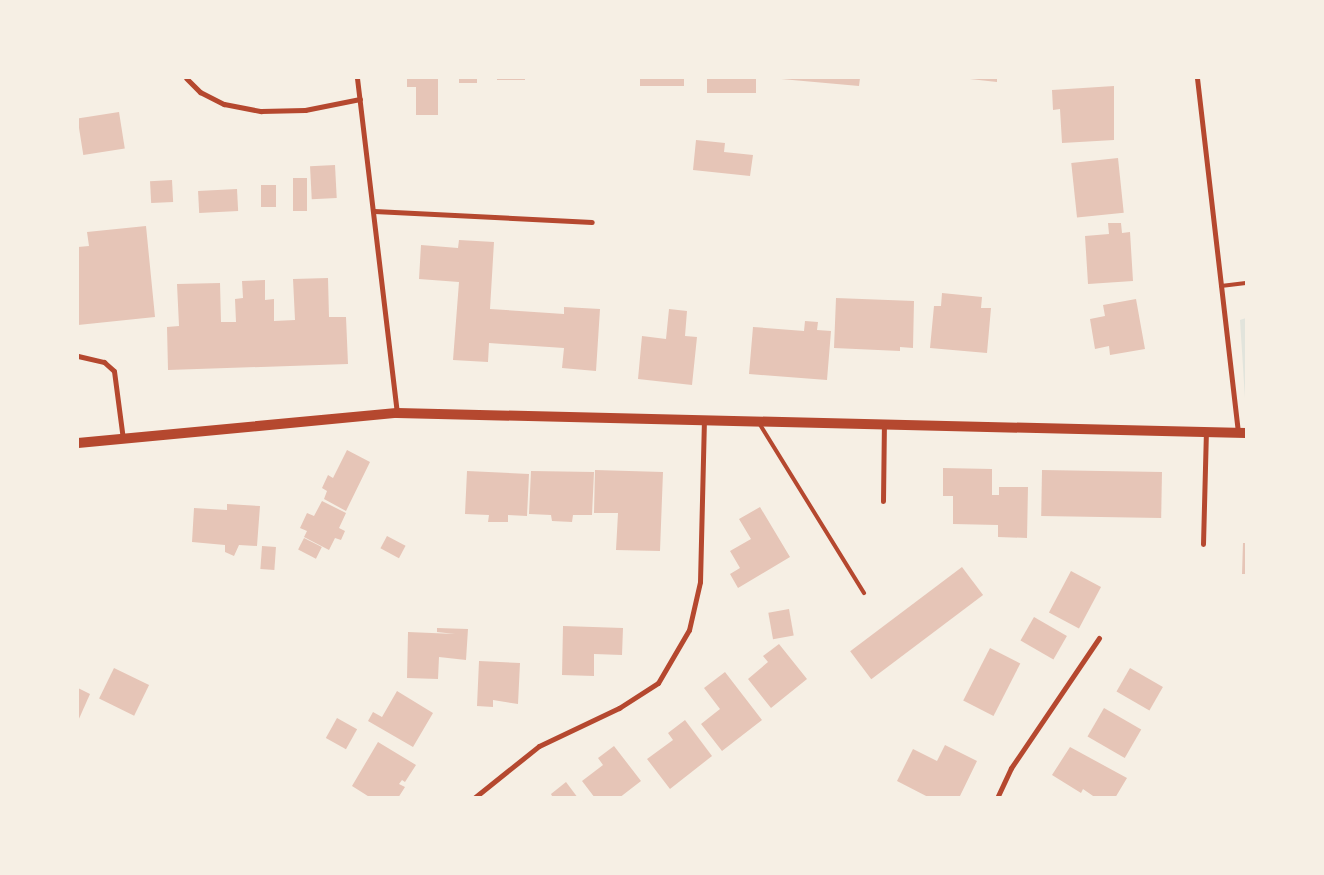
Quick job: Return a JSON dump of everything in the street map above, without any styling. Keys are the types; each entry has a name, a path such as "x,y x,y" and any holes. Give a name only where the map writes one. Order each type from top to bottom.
{"main road":[{"path":"78,443 397,412 1242,432"}],"street":[{"path":"186,78 200,92 224,104 261,111 305,110 360,100"},
{"path":"356,78 374,211 397,412"},
{"path":"1197,78 1221,286 1242,432"},
{"path":"374,211 592,222"},
{"path":"78,356 104,362 114,372 123,440"},
{"path":"474,798 539,746 619,708 658,683 689,630 700,582 704,420"},
{"path":"883,501 884,424"},
{"path":"1203,544 1206,432"},
{"path":"997,798 1011,768 1099,638"}],"lane":[{"path":"1221,286 1246,283"},
{"path":"758,421 864,593"}],"shaded area":[{"path":"1246,318 1246,414 1240,320"}],"building":[{"path":"407,78 438,78 438,115 416,115 416,87 407,87"},
{"path":"459,78 477,78 477,83 459,83"},
{"path":"497,78 525,78 525,80 497,80"},
{"path":"640,78 684,78 684,86 640,86"},
{"path":"707,78 756,78 756,93 707,93"},
{"path":"770,78 860,78 859,86"},
{"path":"961,78 997,78 997,82"},
{"path":"1114,86 1114,140 1062,143 1060,109 1053,110 1052,90"},
{"path":"119,112 125,149 83,155 78,118"},
{"path":"696,140 725,143 724,152 753,155 750,176 693,170"},
{"path":"1118,158 1124,213 1077,218 1071,163"},
{"path":"335,165 337,198 312,199 310,166"},
{"path":"293,178 307,178 307,211 293,211"},
{"path":"172,180 173,202 151,203 150,181"},
{"path":"261,185 276,185 276,207 261,207"},
{"path":"237,189 238,211 199,213 198,191"},
{"path":"1108,223 1121,223 1122,233 1130,232 1133,281 1088,284 1085,236 1109,234"},
{"path":"146,226 155,317 78,325 78,247 89,246 87,232"},
{"path":"459,240 494,242 490,309 564,314 564,307 600,309 596,371 562,368 564,348 489,343 488,362 453,360 459,282 419,279 421,245 458,248"},
{"path":"328,278 329,317 346,317 348,364 168,370 167,327 179,326 177,284 220,283 221,322 236,322 235,299 243,298 242,281 265,280 265,300 274,299 274,321 295,320 293,279"},
{"path":"942,293 982,297 981,308 991,308 987,353 930,348 934,306 941,306"},
{"path":"836,298 914,301 913,348 900,347 900,351 834,348"},
{"path":"1136,299 1145,349 1110,355 1109,346 1095,349 1090,319 1105,316 1103,305"},
{"path":"669,309 687,311 685,336 697,337 692,385 638,379 642,336 666,339"},
{"path":"805,321 818,322 817,330 831,331 827,380 749,374 753,327 804,331"},
{"path":"347,450 370,462 346,511 324,499 327,491 322,488 328,475 333,478"},
{"path":"943,468 992,469 992,495 999,495 999,487 1028,487 1027,538 998,537 998,525 953,524 953,496 943,496"},
{"path":"595,470 663,472 660,551 616,550 618,513 594,513"},
{"path":"1042,470 1162,472 1161,518 1041,516"},
{"path":"467,471 529,474 527,516 508,515 508,522 488,522 489,515 465,514"},
{"path":"531,471 594,472 592,515 573,515 572,522 552,521 551,515 529,514"},
{"path":"322,501 346,513 339,528 345,531 341,540 335,538 329,550 304,537 307,531 300,528 307,513 314,516"},
{"path":"227,504 260,506 257,546 239,545 234,556 225,552 225,545 192,542 194,508 227,510"},
{"path":"760,507 790,557 738,588 730,574 740,568 730,551 751,539 739,519"},
{"path":"387,536 406,546 399,558 380,548"},
{"path":"304,538 322,547 316,559 298,550"},
{"path":"1243,543 1246,543 1246,574 1242,574"},
{"path":"262,546 276,547 274,570 260,569"},
{"path":"962,567 983,595 871,679 850,651"},
{"path":"1071,571 1101,587 1079,628 1049,612"},
{"path":"789,609 794,636 773,639 768,613"},
{"path":"1034,617 1067,636 1053,659 1020,640"},
{"path":"563,626 623,628 622,655 594,654 594,676 562,675"},
{"path":"437,628 468,629 466,660 439,657 438,679 407,678 408,632 455,634 437,632"},
{"path":"779,644 807,679 771,708 748,679 768,662 763,656"},
{"path":"990,648 1020,663 994,716 963,701"},
{"path":"479,661 520,663 518,704 493,700 493,707 477,706"},
{"path":"114,668 149,685 134,716 99,699"},
{"path":"1130,668 1163,687 1149,710 1116,691"},
{"path":"725,672 762,720 722,751 701,724 720,709 704,688"},
{"path":"78,688 90,694 78,721"},
{"path":"397,691 433,713 413,747 368,721 373,712 382,717"},
{"path":"1104,708 1141,729 1125,758 1088,737"},
{"path":"337,718 357,729 346,749 326,738"},
{"path":"685,720 712,756 670,789 647,759 673,740 668,733"},
{"path":"378,742 416,765 405,782 402,780 399,784 405,787 398,798 371,798 352,786"},
{"path":"945,745 977,761 959,798 930,798 897,781 913,749 937,761"},
{"path":"614,746 641,781 619,798 595,798 582,781 603,765 598,758"},
{"path":"1070,747 1127,778 1115,798 1096,798 1083,789 1081,793 1052,775"},
{"path":"566,782 578,798 553,798 551,794"}]}
